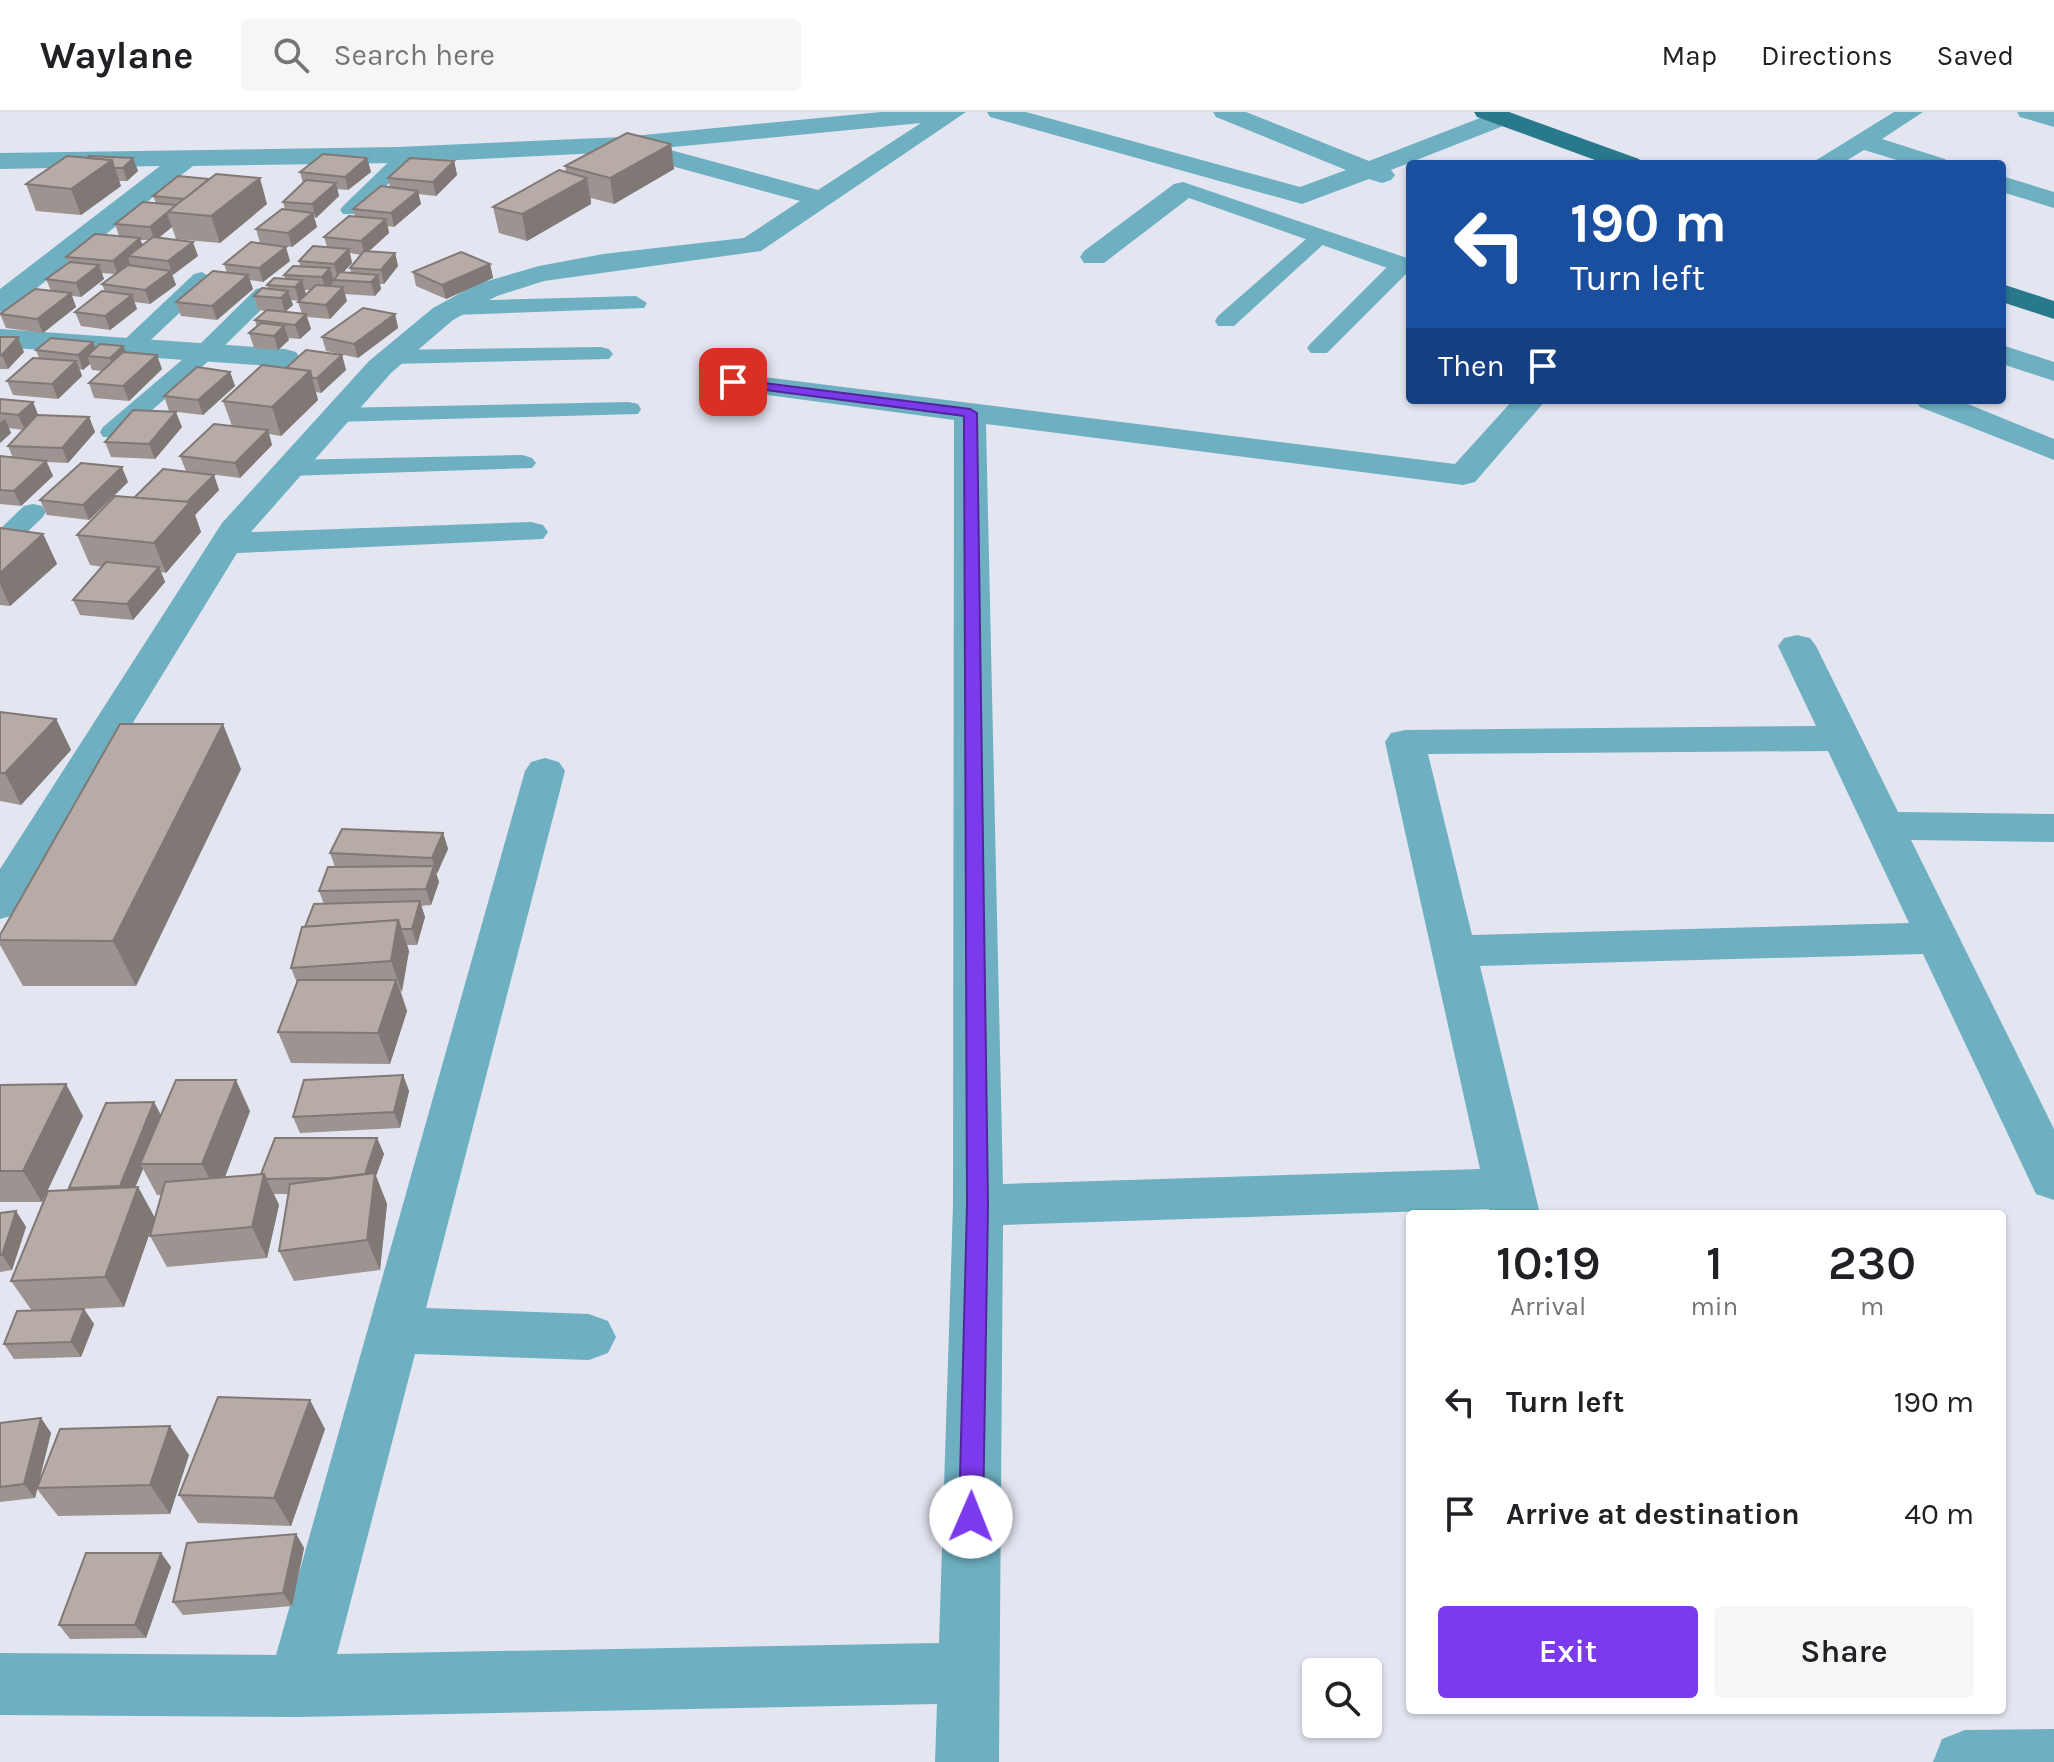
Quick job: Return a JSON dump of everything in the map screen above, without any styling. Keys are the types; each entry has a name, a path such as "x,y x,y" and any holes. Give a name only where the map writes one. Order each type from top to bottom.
{"main road":[{"path":"1494,115 1619,160"},
{"path":"2006,294 2054,310"}],"street":[{"path":"0,904 227,543 334,415 391,357 455,308 487,290 539,274 603,262 751,245 954,112"},
{"path":"0,161 184,160 623,145 954,112 1406,266"},
{"path":"999,112 1302,196 1494,115"},
{"path":"1225,112 1406,184"},
{"path":"1830,160 1911,112"},
{"path":"2029,112 2054,120"},
{"path":"1861,141 1923,160"},
{"path":"623,145 819,198"},
{"path":"0,303 184,160"},
{"path":"2006,185 2054,200"},
{"path":"1094,257 1183,190"},
{"path":"0,338 285,358"},
{"path":"2006,355 2054,372"},
{"path":"733,382 1463,475 1526,404"},
{"path":"1941,404 2054,450"},
{"path":"967,1762 978,1205 970,413"},
{"path":"227,543 531,532"},
{"path":"1797,646 2054,1180"},
{"path":"978,1205 1512,1201 1405,742 1842,738"},
{"path":"298,1686 545,771"},
{"path":"1885,826 2054,828"},
{"path":"1453,951 1939,938"},
{"path":"394,1330 589,1337"},
{"path":"0,1684 298,1686 968,1673"},
{"path":"1965,1762 2054,1761"}],"lane":[{"path":"350,210 408,154"},
{"path":"1226,321 1320,237"},
{"path":"1319,348 1406,266"},
{"path":"130,347 202,279"},
{"path":"112,432 204,353 264,294"},
{"path":"455,308 636,303"},
{"path":"391,357 601,354"},
{"path":"334,415 629,409"},
{"path":"288,468 523,463"},
{"path":"0,543 33,512"}],"building":[{"path":"627,133 671,144 610,178 565,166"},
{"path":"323,154 367,158 345,177 300,172"},
{"path":"67,156 112,160 71,189 26,184"},
{"path":"87,158 133,158 123,168 114,168 112,160"},
{"path":"410,158 454,161 433,182 388,178"},
{"path":"559,170 587,178 522,214 493,207"},
{"path":"216,174 260,178 211,216 167,212"},
{"path":"178,176 209,179 184,199 153,196"},
{"path":"306,180 336,183 312,204 283,202"},
{"path":"381,186 418,191 391,213 353,209"},
{"path":"143,202 176,205 150,227 115,224"},
{"path":"282,209 313,213 288,233 256,229"},
{"path":"349,216 386,219 361,241 324,237"},
{"path":"95,234 140,238 113,261 66,257"},
{"path":"153,237 193,242 168,261 128,256"},
{"path":"251,242 286,247 259,268 224,264"},
{"path":"313,246 349,249 334,264 299,261"},
{"path":"364,251 395,253 381,270 350,268"},
{"path":"461,252 490,264 442,285 413,272"},
{"path":"70,262 99,265 76,283 46,279"},
{"path":"128,265 171,271 145,290 102,284"},
{"path":"293,266 330,268 322,277 284,275"},
{"path":"213,271 248,275 212,306 176,302"},
{"path":"340,272 378,275 371,282 334,280"},
{"path":"274,278 302,280 295,287 267,285"},
{"path":"316,285 343,287 326,305 298,302"},
{"path":"262,288 288,291 281,298 254,296"},
{"path":"35,289 71,293 37,319 0,314"},
{"path":"102,291 132,295 105,316 75,312"},
{"path":"363,308 395,314 354,344 322,337"},
{"path":"267,310 306,314 295,325 255,320"},
{"path":"261,323 284,326 274,336 249,333"},
{"path":"0,337 18,337 2,355 0,355"},
{"path":"51,338 93,342 78,355 36,350"},
{"path":"100,344 123,346 110,358 87,356"},
{"path":"306,350 342,355 317,378 312,378 310,371 286,368"},
{"path":"123,352 157,355 123,386 89,383"},
{"path":"33,358 76,361 52,384 7,381"},
{"path":"262,365 310,371 272,407 223,401"},
{"path":"197,367 230,372 198,400 164,396"},
{"path":"0,399 33,402 18,415 0,413"},
{"path":"133,410 176,412 149,444 105,442"},
{"path":"37,415 89,417 62,448 8,446"},
{"path":"214,424 268,430 235,463 180,456"},
{"path":"0,456 46,461 14,491 0,490"},
{"path":"81,463 122,467 83,505 40,500"},
{"path":"163,469 214,475 187,502 134,498"},
{"path":"115,496 190,502 154,543 77,535"},
{"path":"0,528 43,534 0,573"},
{"path":"106,562 159,567 127,604 73,600"},
{"path":"0,712 56,719 5,773 0,773"},
{"path":"120,724 223,724 113,941 0,940 0,935"},
{"path":"342,829 443,833 432,858 330,853"},
{"path":"434,866 426,889 319,891 328,867"},
{"path":"420,901 412,929 401,929 398,920 305,927 314,904"},
{"path":"398,920 391,961 291,968 302,927"},
{"path":"298,980 396,980 378,1033 278,1032"},
{"path":"403,1075 394,1112 293,1117 304,1080"},
{"path":"176,1080 236,1080 202,1164 140,1164"},
{"path":"66,1084 23,1171 0,1171 0,1085"},
{"path":"154,1102 120,1186 69,1188 106,1103"},
{"path":"275,1138 377,1138 365,1174 266,1179 261,1174"},
{"path":"375,1173 367,1240 279,1251 290,1184"},
{"path":"264,1174 252,1227 150,1236 165,1182"},
{"path":"138,1187 105,1277 11,1281 48,1191"},
{"path":"16,1211 2,1255 0,1255 0,1213"},
{"path":"84,1309 71,1342 4,1344 17,1311"},
{"path":"218,1397 310,1400 274,1498 179,1495"},
{"path":"41,1418 24,1484 0,1487 0,1423"},
{"path":"170,1426 150,1485 37,1488 60,1429"},
{"path":"296,1534 283,1593 173,1602 187,1543"},
{"path":"86,1553 161,1553 135,1625 59,1625"}],"route":[{"path":"733,382 970,413 978,1205 971,1517"}]}
